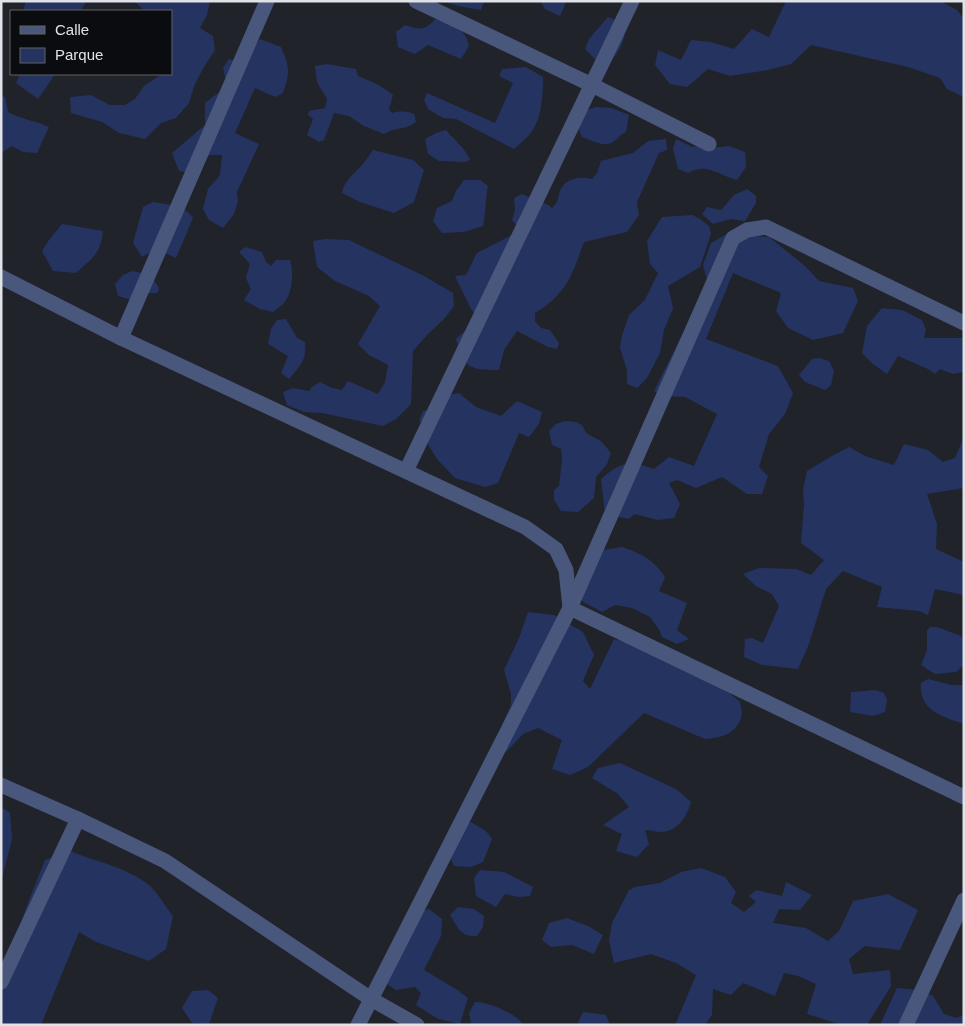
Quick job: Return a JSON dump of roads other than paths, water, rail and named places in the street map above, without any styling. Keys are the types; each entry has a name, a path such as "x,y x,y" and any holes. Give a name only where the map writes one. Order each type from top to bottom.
{"street":[{"path":"121,338 267,1"},
{"path":"416,1 592,84 709,144"},
{"path":"406,471 632,1"},
{"path":"358,1025 570,608 733,238 747,230 766,227 964,323"},
{"path":"1,277 121,338 525,527 556,549 566,570 570,608"},
{"path":"570,608 964,797"},
{"path":"1,785 78,819 165,861 371,999 417,1025"},
{"path":"1,982 78,819"},
{"path":"906,1025 964,900"}]}
